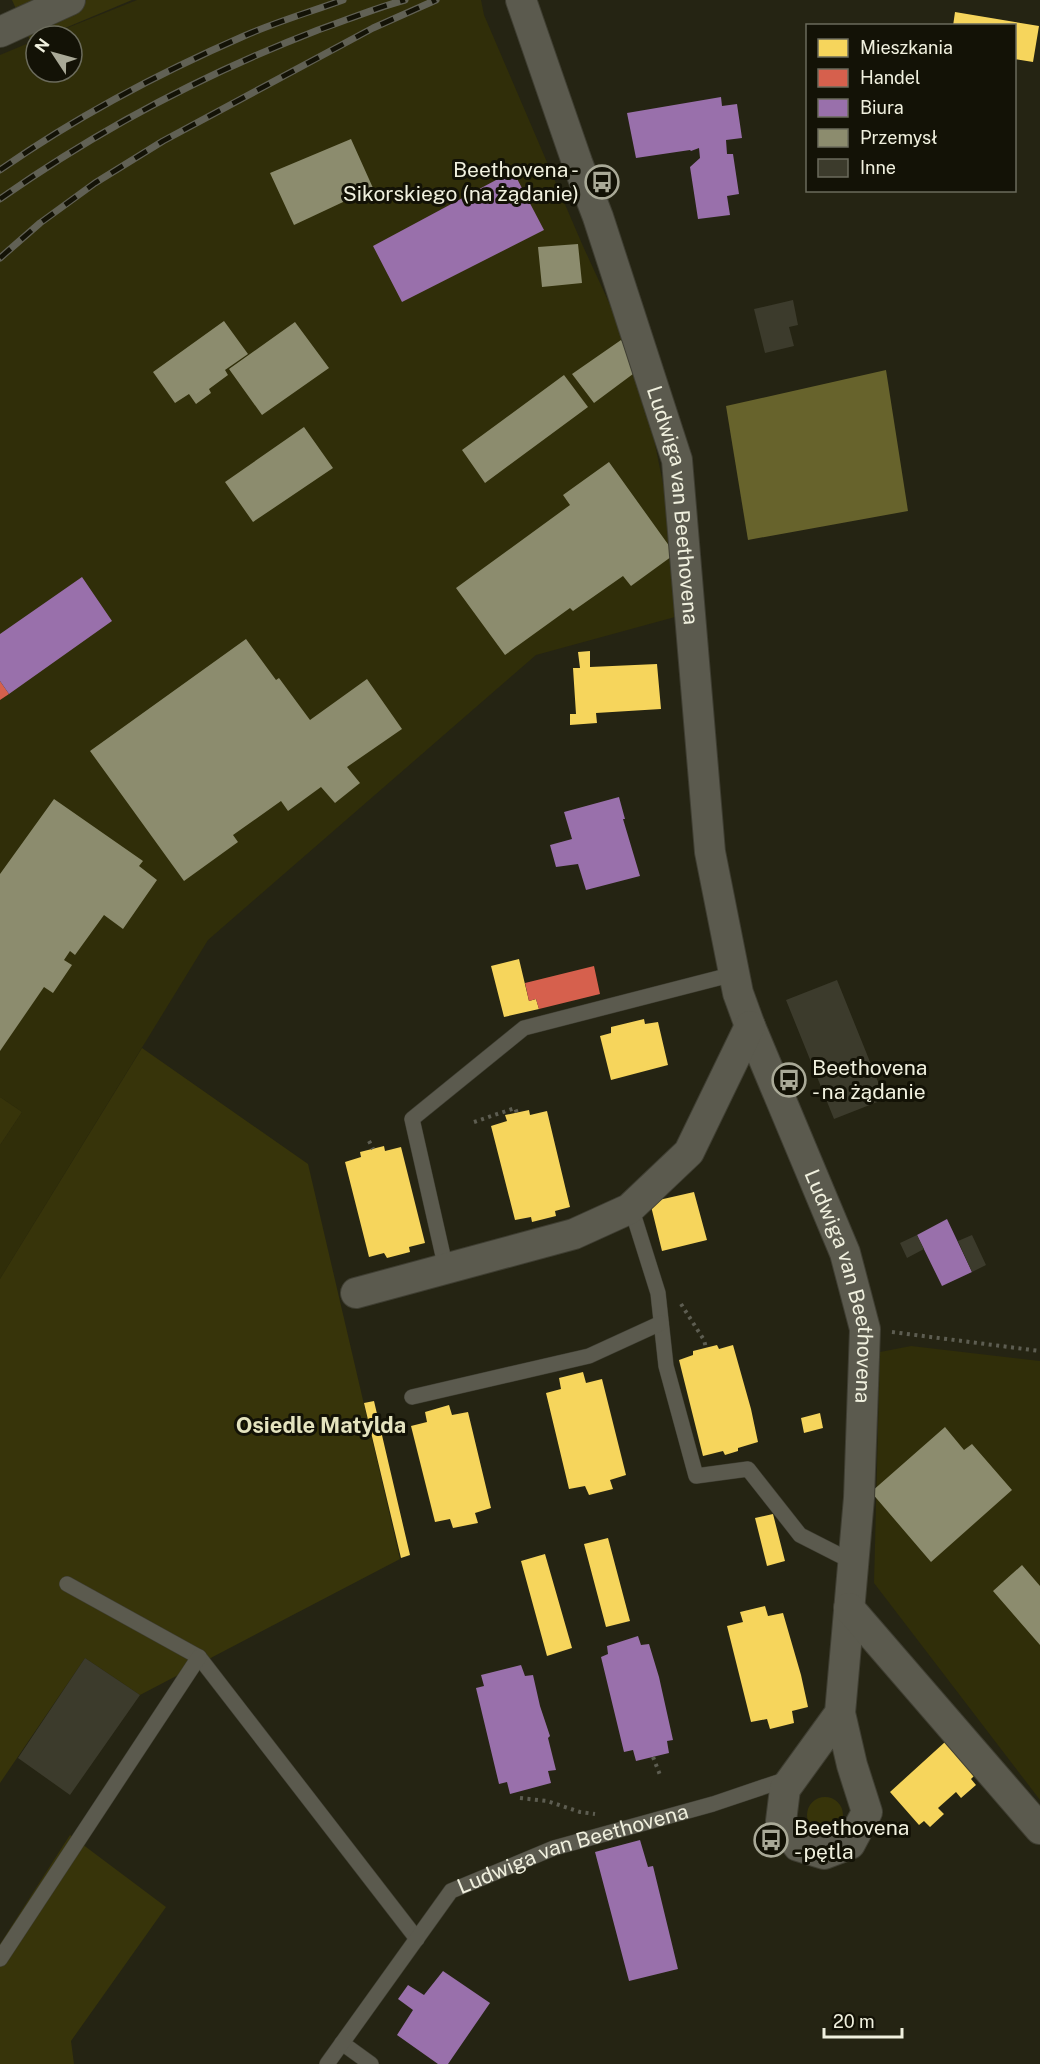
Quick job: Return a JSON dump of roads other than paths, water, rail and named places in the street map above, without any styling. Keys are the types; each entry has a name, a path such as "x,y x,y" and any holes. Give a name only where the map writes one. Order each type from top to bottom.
{"street":[{"path":"0,32 70,0"},
{"name":"Ludwiga van Beethovena","path":"521,0 598,217 677,460 710,852 738,993 845,1253 865,1329 859,1498 840,1713 852,1765 867,1812 850,1844 824,1854 798,1846 781,1821 785,1789 840,1713"},
{"path":"356,1293 574,1234 631,1207 689,1152 750,1026"},
{"path":"849,1608 1040,1829"}],"lane":[{"path":"446,1269 412,1119 524,1028 734,974"},
{"path":"631,1207 658,1293 666,1366 696,1476 748,1469 800,1535 853,1562"},
{"path":"412,1397 589,1356 661,1323"},
{"path":"67,1584 199,1657 417,1939"},
{"path":"0,1959 199,1657"},
{"name":"Ludwiga van Beethovena","path":"327,2064 451,1891 554,1848 691,1810 795,1776"},
{"path":"342,2043 371,2064"}],"railway":[{"path":"0,170 88,114 181,65 256,31 343,0"},
{"path":"0,199 75,150 194,84 318,30 405,0"},
{"path":"0,258 40,223 95,183 163,141 373,28 436,0"}],"place":[{"name":"Beethovena - Sikorskiego (na żądanie)","path":"602,182"},
{"name":"Beethovena - na żądanie","path":"789,1080"},
{"name":"Beethovena - pętla","path":"771,1840"}],"district":[{"name":"Osiedle Matylda","path":"321,1425"}]}
